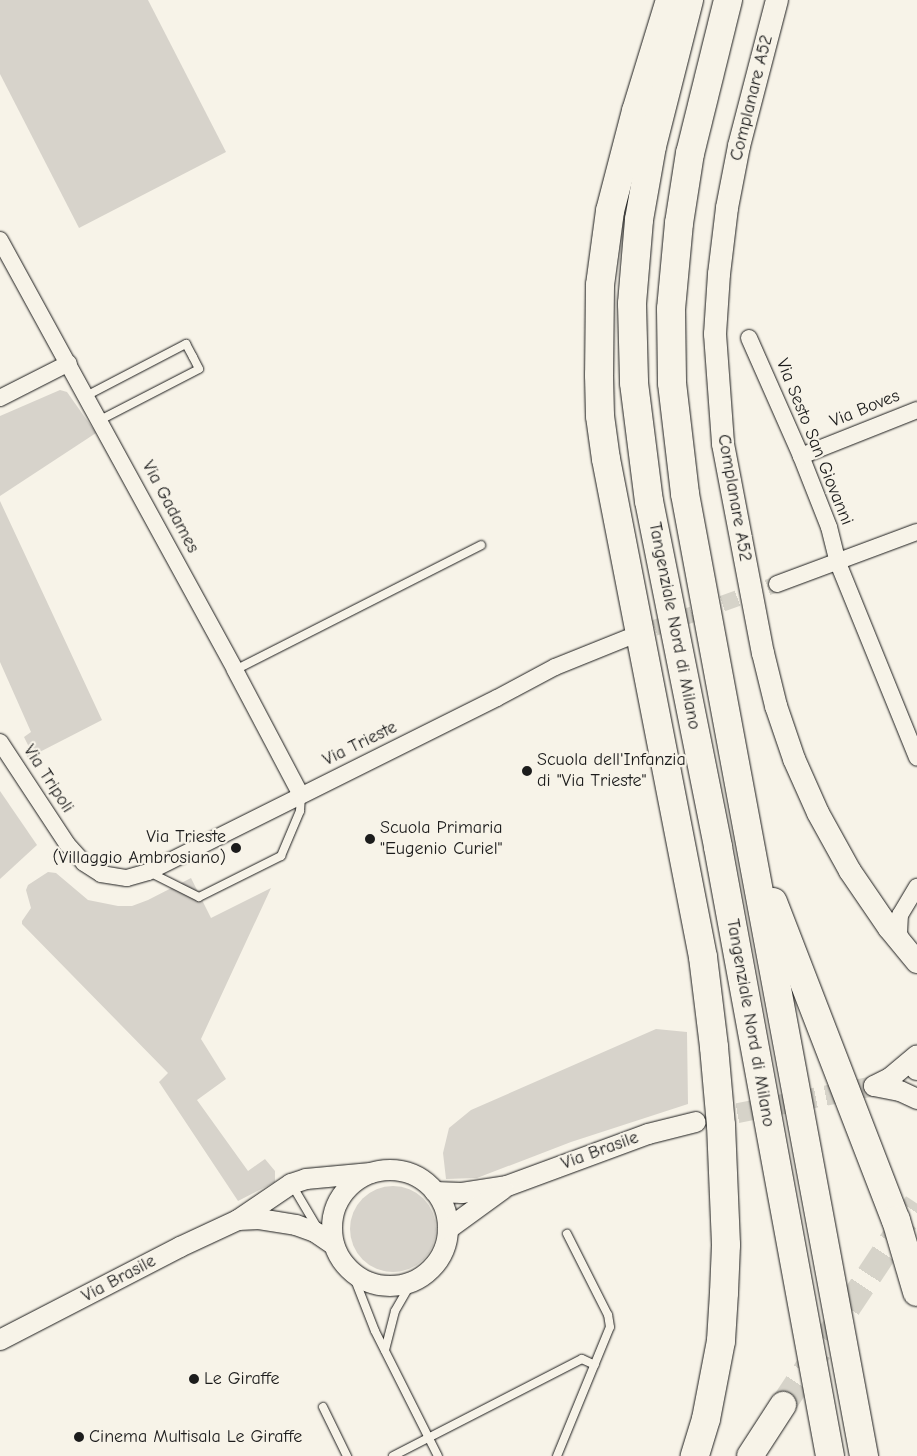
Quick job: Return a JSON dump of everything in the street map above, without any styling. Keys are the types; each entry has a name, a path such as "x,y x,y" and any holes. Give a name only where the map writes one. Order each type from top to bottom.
{"highway":[{"path":"670,0 636,111 610,211 603,260 598,321 600,408 606,459 703,956 721,1125 726,1244 721,1340 706,1419 696,1456"},
{"name":"Tangenziale Nord di Milano","path":"689,0 652,146 639,220 632,304 634,382 649,501 720,857 830,1456"},
{"name":"Tangenziale Nord di Milano","path":"728,0 690,153 679,223 671,309 672,383 685,494 864,1456"},
{"path":"748,839 896,1220 917,1292"},
{"path":"677,1456 692,1414 724,1293"},
{"path":"750,1456 783,1405"}],"main road":[{"name":"Complanare A52","path":"777,0 739,146 722,246 715,334 723,444 763,652 776,706 794,759 818,813 850,872 910,954"}],"street":[{"name":"Via Gadames","path":"0,240 100,420 301,795"},
{"name":"Via Sesto San Giovanni","path":"749,338 801,456 829,527 838,563 917,758"},
{"path":"0,398 69,363"},
{"name":"Via Boves","path":"801,456 917,410"},
{"path":"777,584 838,563 917,532"},
{"name":"Via Trieste","path":"108,876 127,878 148,872 497,698 534,677 627,638"},
{"name":"Via Tripoli","path":"0,742 67,844 84,863 95,871 108,876"},
{"path":"910,954 899,933 900,915 917,887"},
{"path":"917,1055 890,1078 874,1086 900,1091 917,1099"},
{"name":"Via Brasile","path":"435,1192 462,1193 506,1186 648,1134 696,1122"},
{"path":"387,1170 411,1174 428,1184 435,1192 444,1209 448,1229 446,1244 431,1269 412,1282 392,1286 378,1285 352,1272 328,1241 339,1200 351,1184 371,1173 387,1170"},
{"name":"Via Brasile","path":"0,1340 180,1247 238,1220 291,1184 306,1179 371,1173"},
{"name":"Via Brasile","path":"448,1229 506,1186"},
{"name":"Via Brasile","path":"238,1220 259,1219 296,1225 328,1241"}],"lane":[{"path":"86,396 186,344 199,369 100,420"},
{"path":"235,670 481,545"},
{"path":"148,872 199,897 280,856 300,811 301,795"},
{"path":"291,1184 328,1241"},
{"path":"557,1456 610,1327 608,1315 567,1234"},
{"path":"352,1272 385,1352 438,1456"},
{"path":"385,1352 387,1336 395,1311 412,1282"},
{"path":"393,1456 582,1360 595,1365"},
{"path":"323,1407 347,1456"}],"shaded area":[{"path":"0,0 148,0 226,152 79,228 0,74"},
{"path":"60,390 67,392 96,433 0,496 0,416"},
{"path":"0,501 102,720 28,758 25,752 30,749 24,737 31,732 0,662"},
{"path":"0,791 37,845 0,879"},
{"path":"48,872 56,873 88,900 118,906 132,906 148,900 191,878 211,918 271,888 201,1039 226,1079 197,1100 248,1171 265,1159 275,1171 275,1182 238,1201 159,1082 168,1073 22,924 31,908 26,890 28,885"},
{"path":"656,1029 687,1032 688,1104 571,1142 477,1178 446,1179 443,1153 449,1128 471,1110"},
{"path":"393,1186 409,1189 417,1193 429,1205 433,1213 436,1229 433,1245 429,1253 417,1265 409,1269 393,1272 377,1269 369,1265 357,1253 353,1245 350,1229 353,1213 357,1205 369,1193 377,1189"}],"tunnel":[{"path":"632,636 777,584"},
{"path":"708,1119 874,1086"},
{"path":"783,1405 917,1203"}],"place":[{"name":"Scuola dell'Infanzia di \"Via Trieste\"","path":"527,771"},
{"name":"Scuola Primaria \"Eugenio Curiel\"","path":"370,839"},
{"name":"Via Trieste (Villaggio Ambrosiano)","path":"236,848"},
{"name":"Le Giraffe","path":"194,1379"},
{"name":"Cinema Multisala Le Giraffe","path":"79,1437"}]}
